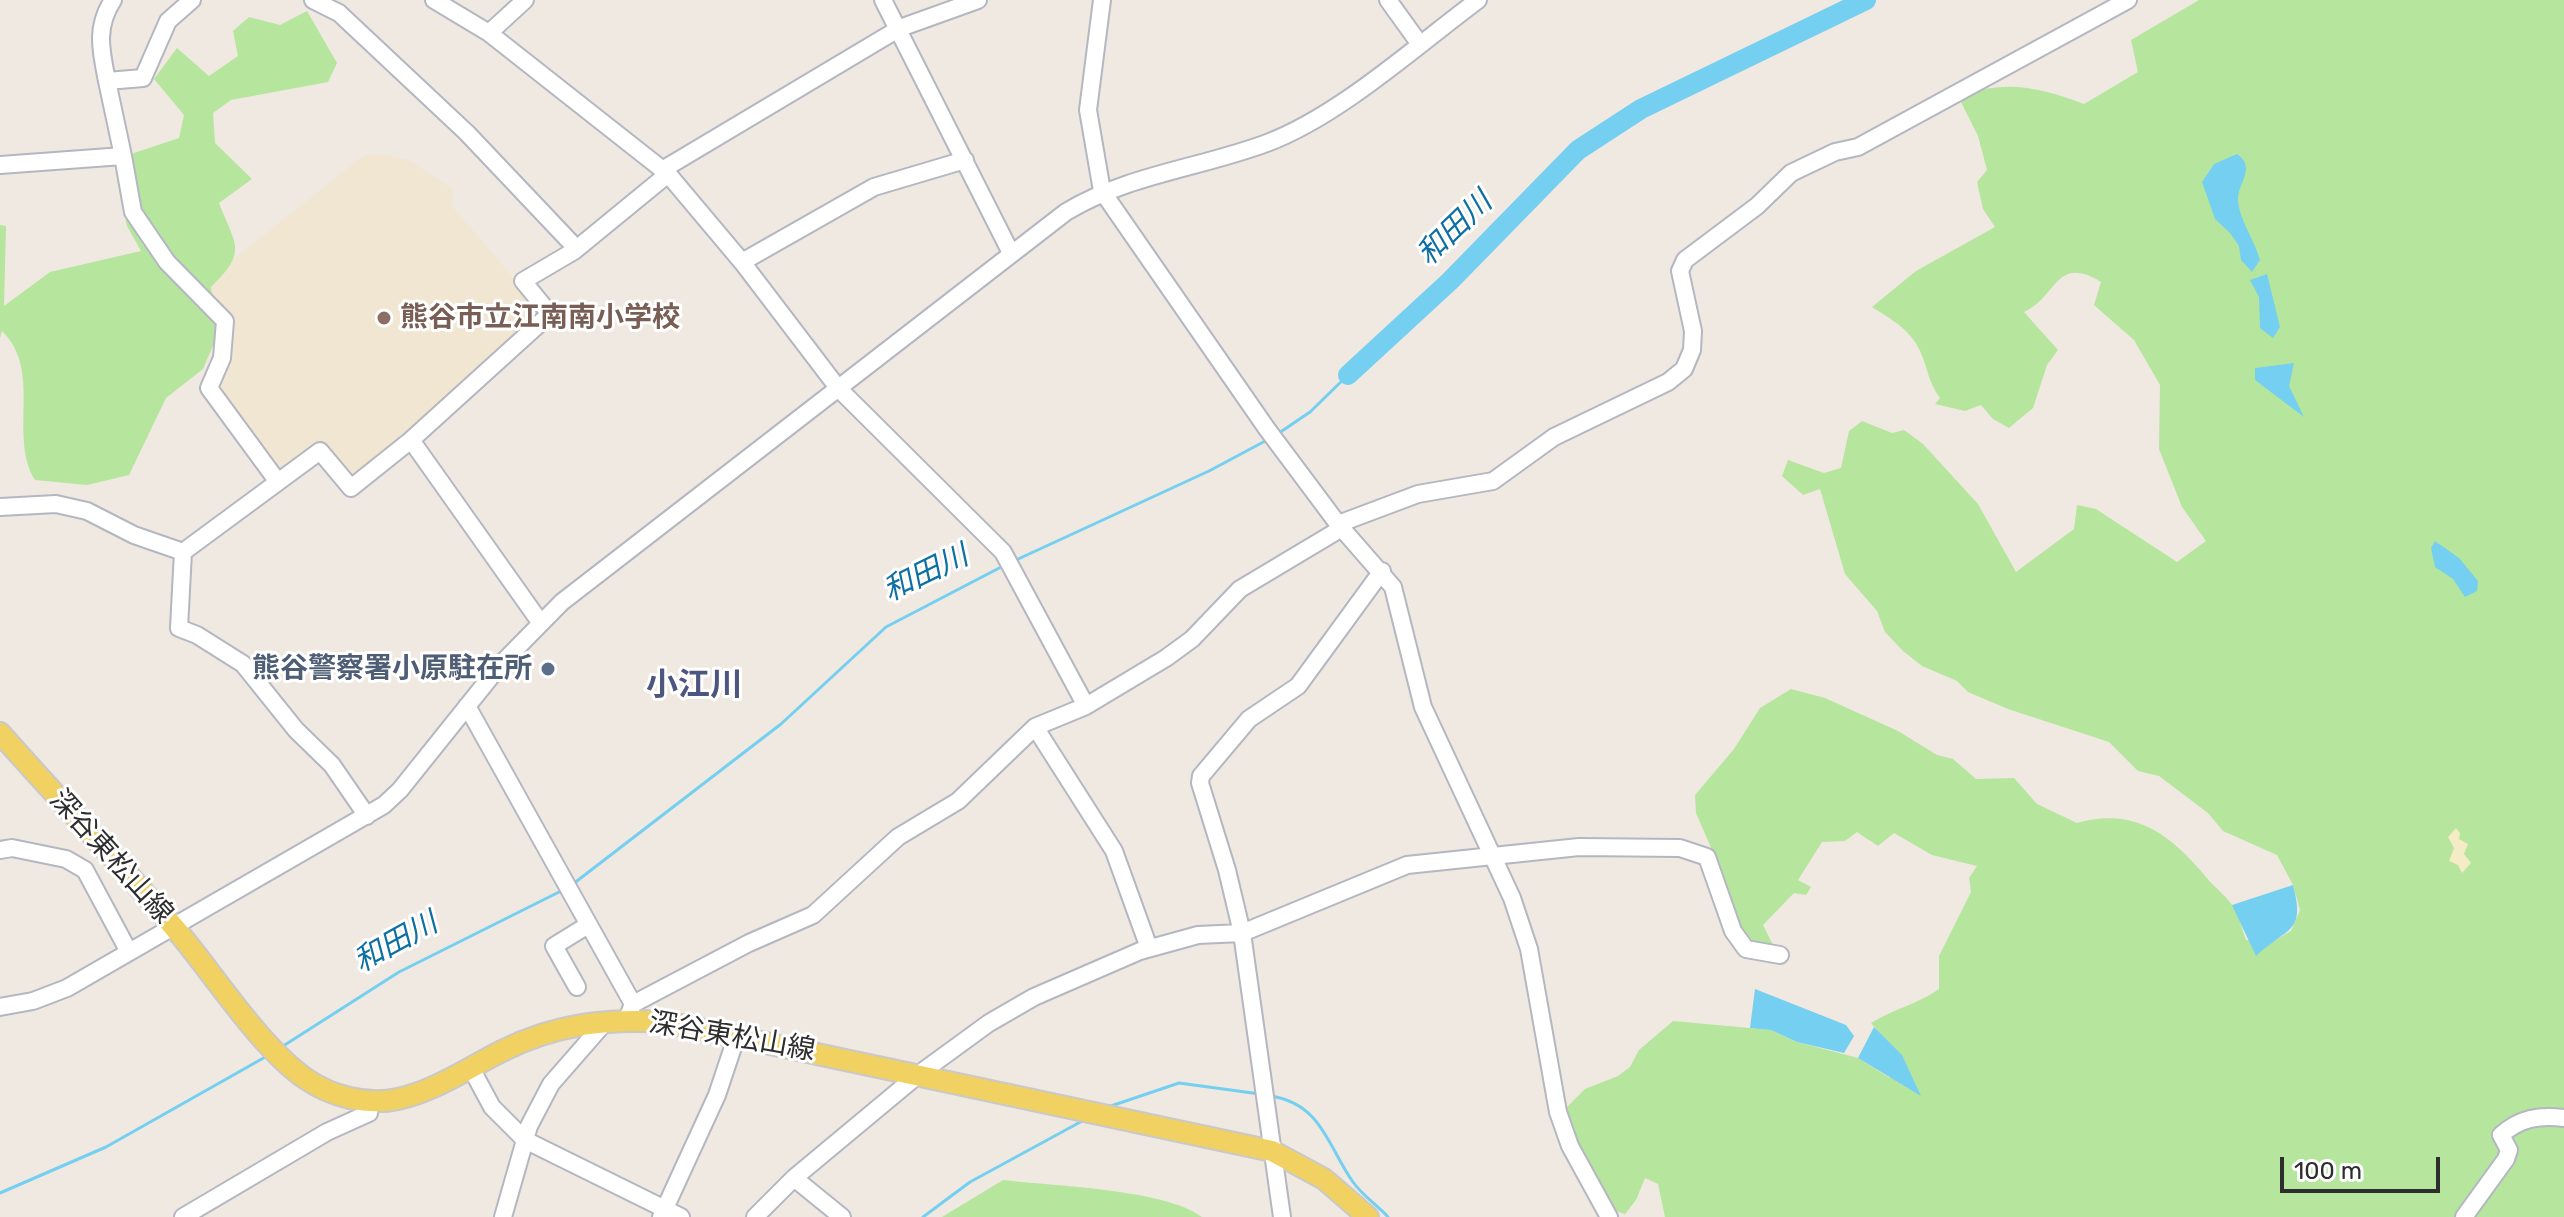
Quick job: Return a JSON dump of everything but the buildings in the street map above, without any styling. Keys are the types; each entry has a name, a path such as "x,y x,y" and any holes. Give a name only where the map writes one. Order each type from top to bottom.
{"main road":[{"name":"深谷東松山線","path":"0,733 174,927 272,1048 287,1063 328,1092 370,1101 417,1095 527,1039 558,1029 606,1021 630,1012 1272,1151 1324,1179 1368,1217"}],"street":[{"path":"113,0 101,18 100,50 133,212 167,262 225,321 222,358 209,388 278,482"},
{"path":"107,81 143,78 168,21 192,0"},
{"path":"313,0 339,13 456,122 576,248"},
{"path":"434,0 489,33 665,172 742,262 838,388 1009,563 1086,706"},
{"path":"489,33 525,0"},
{"path":"883,0 900,28 1011,253"},
{"path":"183,552 320,451 351,488 411,440 550,314 523,281 576,248 665,172 900,28 978,0"},
{"path":"1102,0 1088,110 1102,191 1267,429 1340,526 1382,571 1401,607 1423,707 1512,898 1529,949 1558,1112 1570,1146 1609,1217"},
{"path":"1388,0 1419,43"},
{"path":"0,1007 33,1001 67,988 367,816 400,790 540,622 610,563 1066,212 1102,191 1268,142 1328,110 1478,0"},
{"path":"467,706 588,925 630,1012 749,943 813,915 898,837 958,801 1035,727 1086,706 1192,639 1240,589 1340,526 1418,494 1493,481 1554,437 1668,382 1684,369 1692,350 1693,331 1680,271 1685,260 1726,231 1803,166 1835,152 1858,147 2128,0"},
{"path":"0,165 123,156"},
{"path":"742,262 874,187 965,160"},
{"path":"411,440 540,622"},
{"path":"0,507 56,504 87,511 134,535 183,552"},
{"path":"183,552 179,628 197,635 243,664 296,730 332,765 367,816"},
{"path":"1282,1217 1242,933 1227,870 1200,783 1201,776 1249,719 1298,686 1382,571"},
{"path":"1035,727 1114,851 1149,948"},
{"path":"755,1217 794,1178 919,1074 1015,1007 1149,948 1198,935 1242,933 1400,866 1490,854 1647,846 1680,848 1707,857 1733,931 1746,949 1780,955"},
{"path":"0,850 12,848 66,859 85,870 129,952"},
{"path":"577,987 554,946 588,925"},
{"path":"503,1217 525,1140 551,1084 606,1021"},
{"path":"662,1214 717,1095 737,1035"},
{"path":"471,1068 492,1107 525,1140 662,1214 681,1217"},
{"path":"183,1217 327,1132 369,1113 370,1101"},
{"path":"2464,1217 2506,1159 2509,1150 2501,1135 2515,1123 2529,1118 2564,1118"},
{"path":"794,1178 842,1217"}],"shaded area":[{"name":"熊谷市立江南南小学校","path":"382,154 409,160 453,189 452,206 545,314 357,480 349,477 320,444 282,473 276,472 214,388 229,356 232,322 200,286 363,156"}],"green space":[{"path":"2199,0 2564,0 2564,1217 1665,1217 1658,1184 1645,1178 1636,1200 1625,1214 1612,1208 1601,1198 1584,1170 1566,1108 1585,1089 1618,1076 1630,1067 1639,1050 1673,1021 1771,1030 1797,1042 1858,1058 1890,1078 1882,1036 1871,1023 1939,989 1939,956 1971,892 1969,878 1977,866 1932,855 1894,833 1878,846 1857,832 1845,841 1822,842 1798,880 1811,887 1806,895 1794,893 1763,925 1773,945 1771,950 1761,949 1718,905 1712,850 1696,813 1695,795 1734,749 1760,708 1791,689 1825,698 1898,731 1937,755 1953,759 1976,779 2014,778 2037,804 2077,823 2117,819 2150,828 2179,848 2229,901 2237,913 2246,940 2269,944 2291,931 2300,910 2293,885 2277,855 2223,831 2208,813 2159,776 2138,771 2109,742 2008,709 1968,692 1957,681 1922,666 1903,651 1885,632 1877,611 1845,574 1820,489 1803,495 1782,476 1788,460 1824,473 1841,468 1849,431 1862,421 1892,433 1904,430 1923,444 1978,504 2016,572 2074,529 2077,505 2096,509 2177,562 2206,541 2182,507 2159,449 2160,385 2134,340 2094,305 2101,282 2086,275 2065,275 2035,306 2024,312 2058,350 2047,365 2033,408 2009,428 1993,419 1981,405 1965,411 1935,404 1940,398 1916,344 1900,326 1872,307 1916,271 1995,227 1983,209 1977,182 1987,170 1978,136 1959,98 1990,88 2006,87 2037,90 2084,104 2138,72 2131,40"},
{"path":"307,11 337,63 328,82 231,100 213,113 215,143 252,179 219,203 235,248 230,265 211,287 217,336 203,369 166,398 129,475 87,485 35,480 24,444 21,365 14,347 2,331 0,338 0,225 6,226 4,306 50,272 141,251 127,226 117,180 134,153 179,138 184,115 154,79 177,48 209,76 238,56 233,31 249,17 280,25"},
{"path":"1003,1180 1136,1195 1162,1200 1202,1217 942,1217"}],"sand":[{"path":"2456,828 2460,833 2459,839 2468,844 2464,854 2471,863 2462,873 2458,865 2449,861 2454,848 2448,837"}],"water":[{"path":"2237,154 2243,159 2246,170 2238,194 2239,207 2260,260 2252,272 2241,260 2239,246 2230,233 2215,219 2202,182 2214,164"},
{"path":"2267,274 2280,327 2273,338 2260,328 2259,297 2250,280"},
{"path":"2294,363 2289,386 2304,417 2255,380 2255,368"},
{"path":"2435,541 2459,558 2478,581 2477,591 2465,597 2453,579 2435,567 2431,548"},
{"path":"2293,885 2297,913 2295,921 2285,934 2256,956 2232,905"},
{"path":"1755,989 1846,1025 1854,1036 1844,1053 1797,1042 1771,1030 1750,1028"},
{"path":"1874,1027 1902,1055 1921,1096 1858,1058"}],"waterway":[{"name":"和田川","path":"1348,375 1450,281 1578,150 1641,109 1866,0"},
{"name":"和田川","path":"1279,433 1310,412 1348,375"},
{"name":"和田川","path":"1016,560 1209,471 1269,439"},
{"name":"和田川","path":"573,884 781,724 886,627 1005,565"},
{"name":"和田川","path":"280,1048 399,972 563,890"},
{"name":"和田川","path":"0,1193 106,1147 267,1056"},
{"path":"1108,1107 1179,1083 1260,1094"},
{"path":"1271,1096 1288,1101 1313,1117 1353,1182 1388,1217"},
{"path":"923,1217 970,1182 1084,1120"}],"place":[{"name":"熊谷市立江南南小学校","path":"384,318"},
{"name":"熊谷警察署小原駐在所","path":"548,669"}],"district":[{"name":"小江川","path":"694,686"}]}
